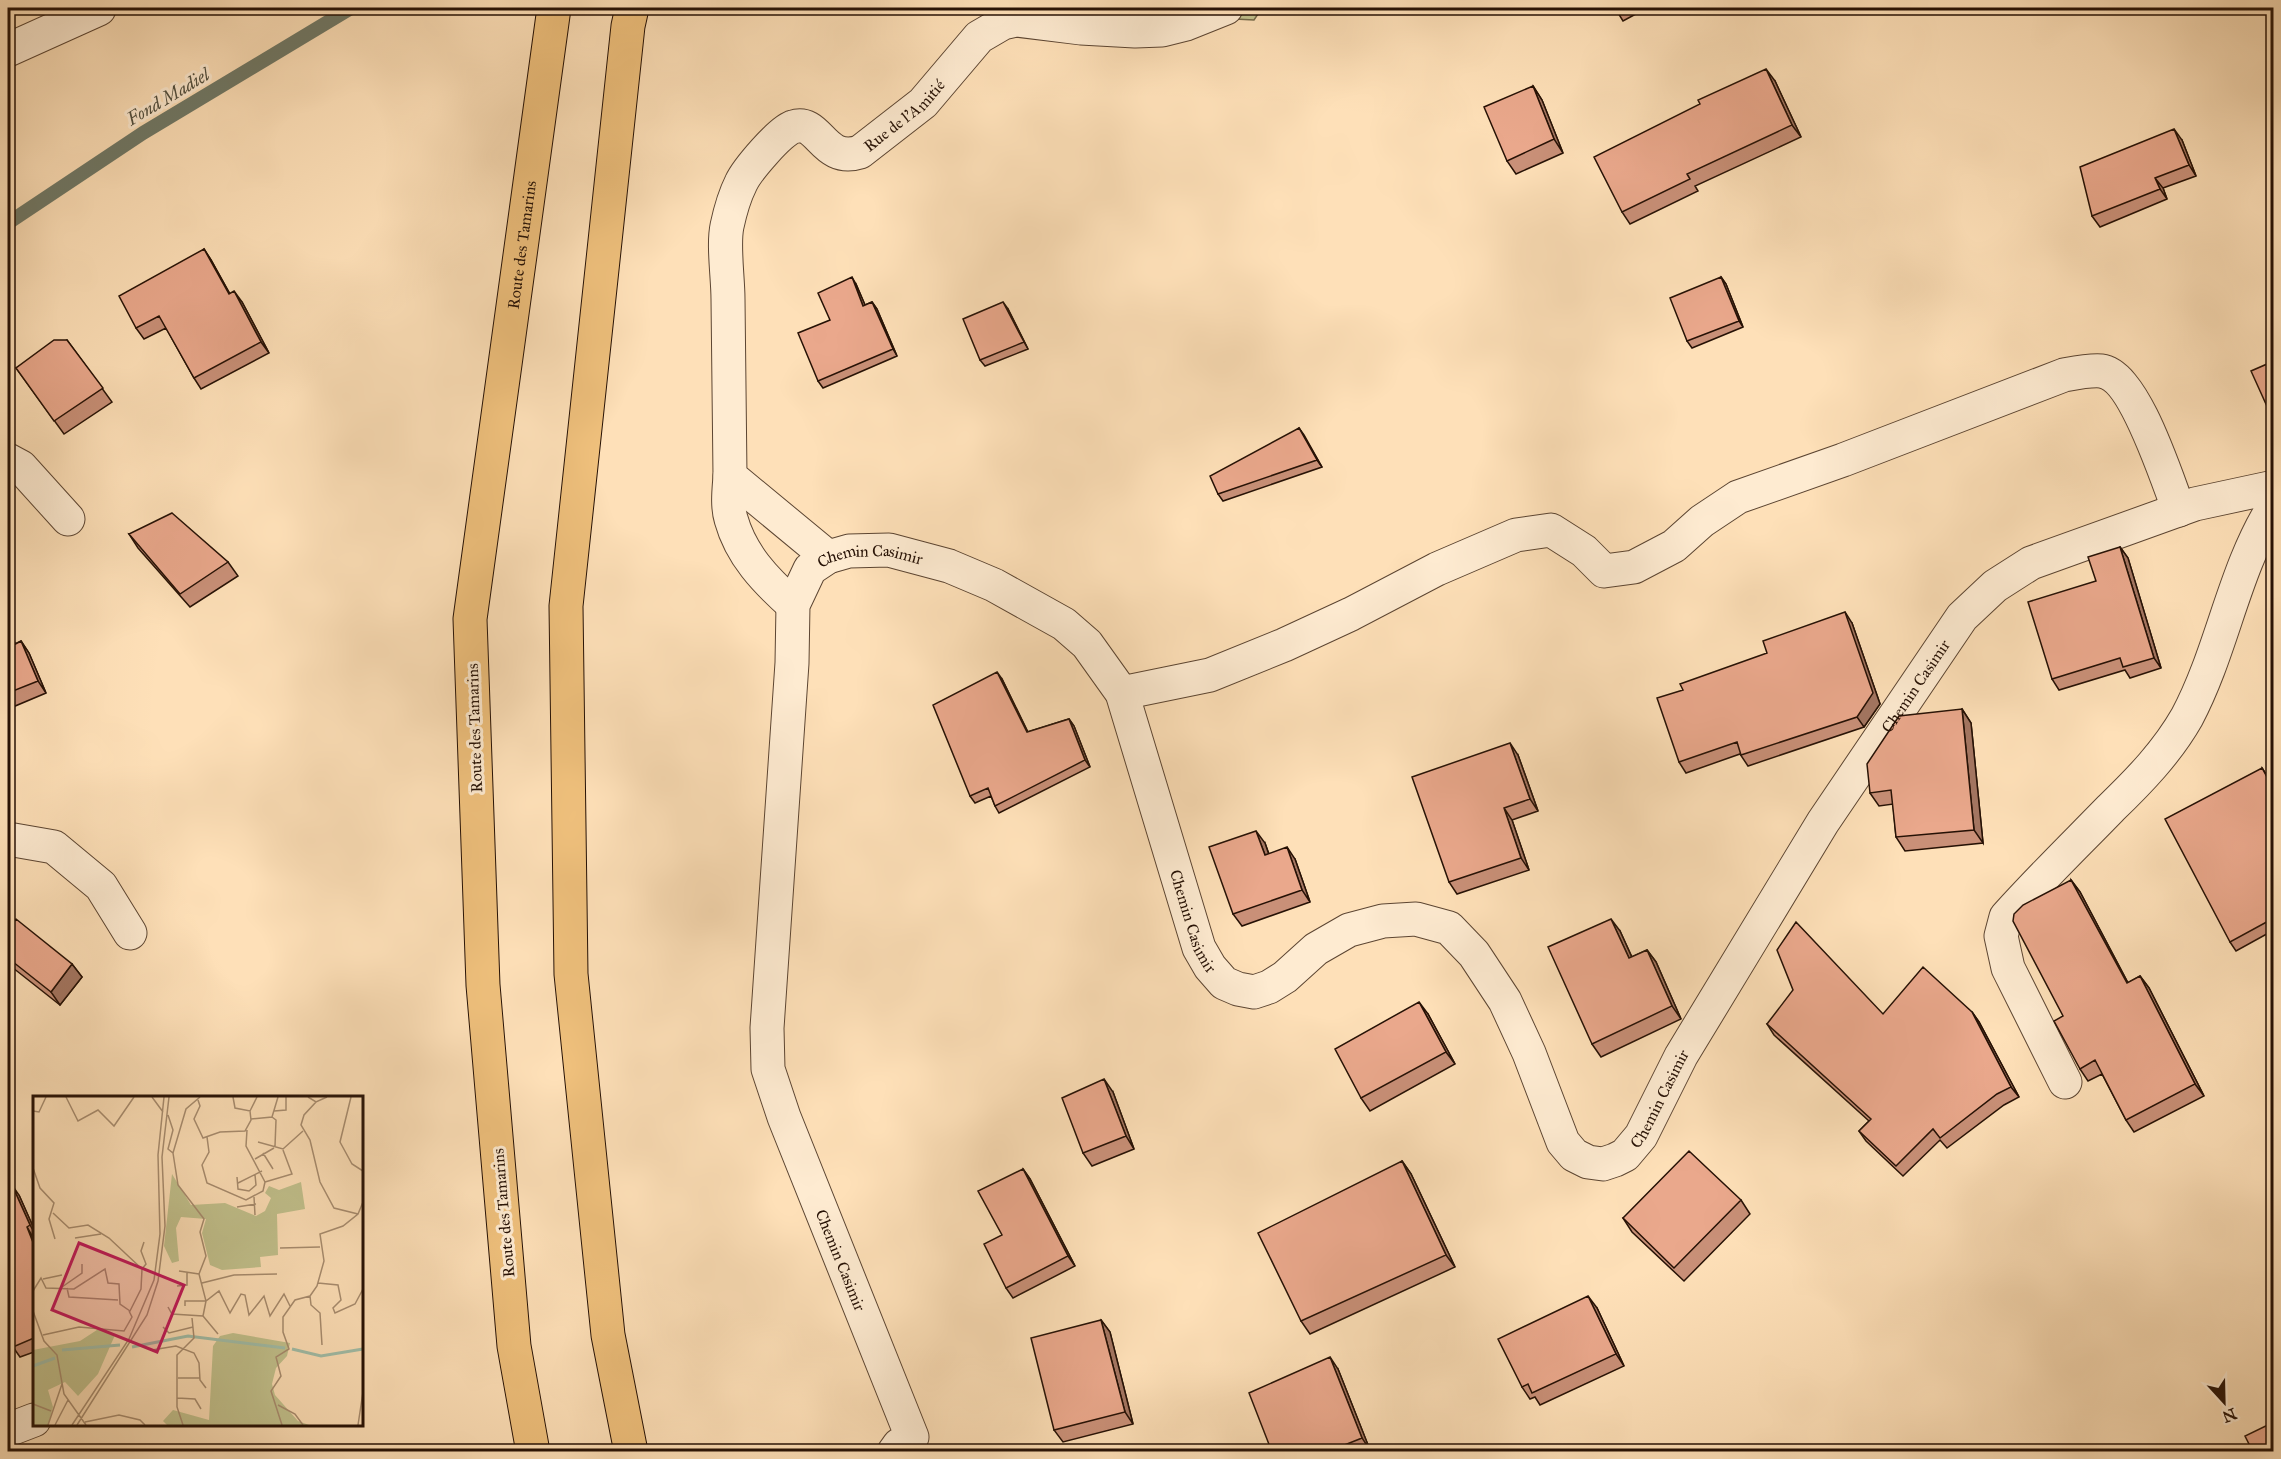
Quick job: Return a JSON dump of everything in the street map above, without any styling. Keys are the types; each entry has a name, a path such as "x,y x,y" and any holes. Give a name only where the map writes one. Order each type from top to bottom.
{"highway":[{"name":"Route des Tamarins","path":"533,1452 514,1347 483,985 470,619 554,8"},
{"path":"631,1452 608,1335 571,974 566,606 632,8"}],"street":[{"name":"Rue de l'Amitié","path":"793,605 764,579 744,551 730,517 726,228 742,181 780,134 796,126 811,129 827,147 837,153 849,155 860,152 923,103 979,36 1003,23 1016,20 1081,28 1162,30 1186,24 1226,8"},
{"path":"8,50 99,9"},
{"path":"1122,693 1210,675 1293,640 1437,569 1516,535 1551,530 1584,551 1604,571 1634,567 1674,546 1702,520 1738,497 1843,460 2064,375 2103,371 2123,384 2141,414 2179,510"},
{"path":"8,460 21,467 68,519"},
{"path":"730,476 828,557"},
{"name":"Chemin Casimir","path":"911,1447 784,1117 768,1069 767,1028 792,663 793,605 810,569 828,557 849,551 889,550 949,566 994,585 1064,624 1087,644 1122,693 1198,948 1224,983 1254,992 1269,987 1316,949 1349,930 1383,921 1416,919 1449,928 1474,954 1506,1001 1529,1053 1563,1142 1574,1155 1588,1162 1603,1164 1625,1155 1641,1136 1681,1056 1823,822 1962,617 1995,586 2031,563 2195,504 2274,487"},
{"path":"2065,1082 2008,968 2001,936 2006,917 2157,762 2175,735 2206,676 2240,573 2261,526 2274,506"},
{"path":"8,839 54,847 101,886 130,933"},
{"path":"8,1430 33,1420"}],"green space":[{"path":"1017,8 1262,8 1254,20"}],"building":[{"path":"1615,8 1631,8 1619,14"},
{"path":"1766,69 1792,125 1687,174 1690,179 1622,212 1594,157 1700,104 1698,100"},
{"path":"1533,86 1554,139 1507,161 1484,107"},
{"path":"2174,129 2189,165 2155,178 2160,189 2092,216 2080,167"},
{"path":"204,249 229,294 234,291 261,342 194,378 159,316 136,328 119,296"},
{"path":"852,277 863,306 872,302 893,349 818,381 798,333 830,320 818,293"},
{"path":"1721,277 1739,321 1687,341 1670,298"},
{"path":"1003,302 1024,342 980,360 963,319"},
{"path":"54,340 67,340 103,388 54,421 16,368"},
{"path":"2274,361 2274,411 2270,413 2251,371"},
{"path":"1299,428 1317,460 1218,494 1210,476"},
{"path":"172,513 228,562 180,594 129,534"},
{"path":"2120,547 2154,658 2123,667 2120,658 2052,679 2028,602 2096,581 2088,557"},
{"path":"1845,612 1873,693 1857,717 1741,755 1737,742 1679,762 1657,698 1683,690 1680,684 1767,653 1763,641"},
{"path":"8,634 12,646 21,641 38,681 8,693"},
{"path":"997,672 1027,732 1069,719 1085,760 995,806 988,788 970,796 933,705"},
{"path":"1962,709 1974,830 1896,837 1891,790 1870,793 1867,764 1899,716"},
{"path":"1510,743 1530,799 1504,808 1521,858 1449,882 1412,777"},
{"path":"2262,768 2274,790 2274,918 2230,942 2165,819"},
{"path":"1256,831 1265,855 1287,847 1302,890 1233,914 1209,847"},
{"path":"2071,880 2127,983 2140,976 2195,1084 2126,1120 2095,1060 2080,1069 2054,1021 2063,1016 2013,921 2014,914 2023,905"},
{"path":"16,919 72,964 51,992 8,958 8,931"},
{"path":"1611,919 1629,958 1647,950 1672,1006 1592,1044 1548,947"},
{"path":"1796,922 1883,1014 1923,967 1972,1012 2011,1087 1997,1094 1940,1138 1933,1129 1896,1166 1859,1131 1871,1119 1767,1024 1793,990 1777,950"},
{"path":"1419,1002 1446,1052 1361,1098 1335,1049"},
{"path":"1104,1079 1126,1136 1083,1153 1062,1098"},
{"path":"1689,1151 1741,1200 1674,1268 1623,1218"},
{"path":"1402,1161 1446,1255 1301,1321 1258,1233"},
{"path":"1023,1169 1068,1256 1006,1288 984,1244 1002,1235 978,1191"},
{"path":"12,1185 30,1225 27,1227 33,1242 33,1338 13,1347 8,1334 8,1309 14,1306 8,1291 8,1186"},
{"path":"1588,1296 1616,1354 1532,1393 1528,1384 1522,1387 1498,1339"},
{"path":"1101,1320 1125,1412 1054,1430 1031,1338"},
{"path":"1330,1357 1362,1438 1327,1452 1272,1452 1249,1393"},
{"path":"2274,1422 2274,1452 2253,1452 2245,1436"}],"waterway":[{"name":"Fond Madiel","path":"8,223 143,133 351,8"}]}
